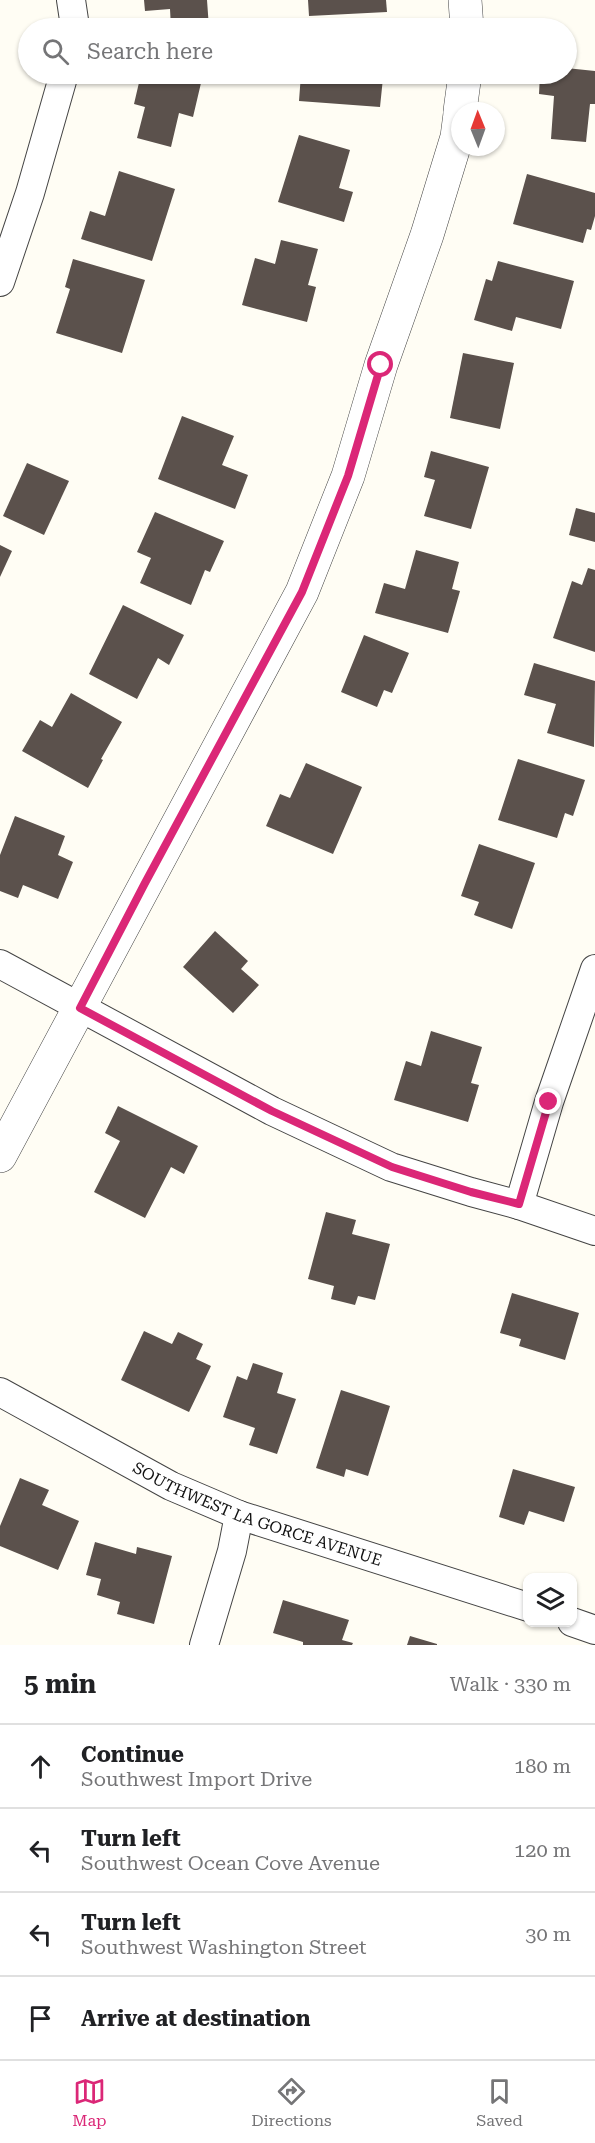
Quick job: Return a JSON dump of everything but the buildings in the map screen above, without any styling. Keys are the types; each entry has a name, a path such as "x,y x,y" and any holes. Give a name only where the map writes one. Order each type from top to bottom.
{"street":[{"path":"71,0 74,18"},
{"path":"465,0 466,18"},
{"path":"0,282 30,194 61,84"},
{"path":"461,102 464,84"},
{"path":"0,1155 302,592 348,476 381,365 427,235 451,156"},
{"path":"0,964 272,1111 392,1167 471,1192 519,1204 595,1232"},
{"path":"519,1204 549,1102 595,969"},
{"name":"SOUTHWEST LA GORCE AVENUE","path":"0,1392 171,1485 239,1515 523,1605"},
{"path":"204,1645 232,1551 239,1515"},
{"path":"577,1625 595,1630"}],"route":[{"path":"381,365 348,476 302,592 80,1008 272,1111 392,1167 471,1192 519,1204 549,1102"}]}
